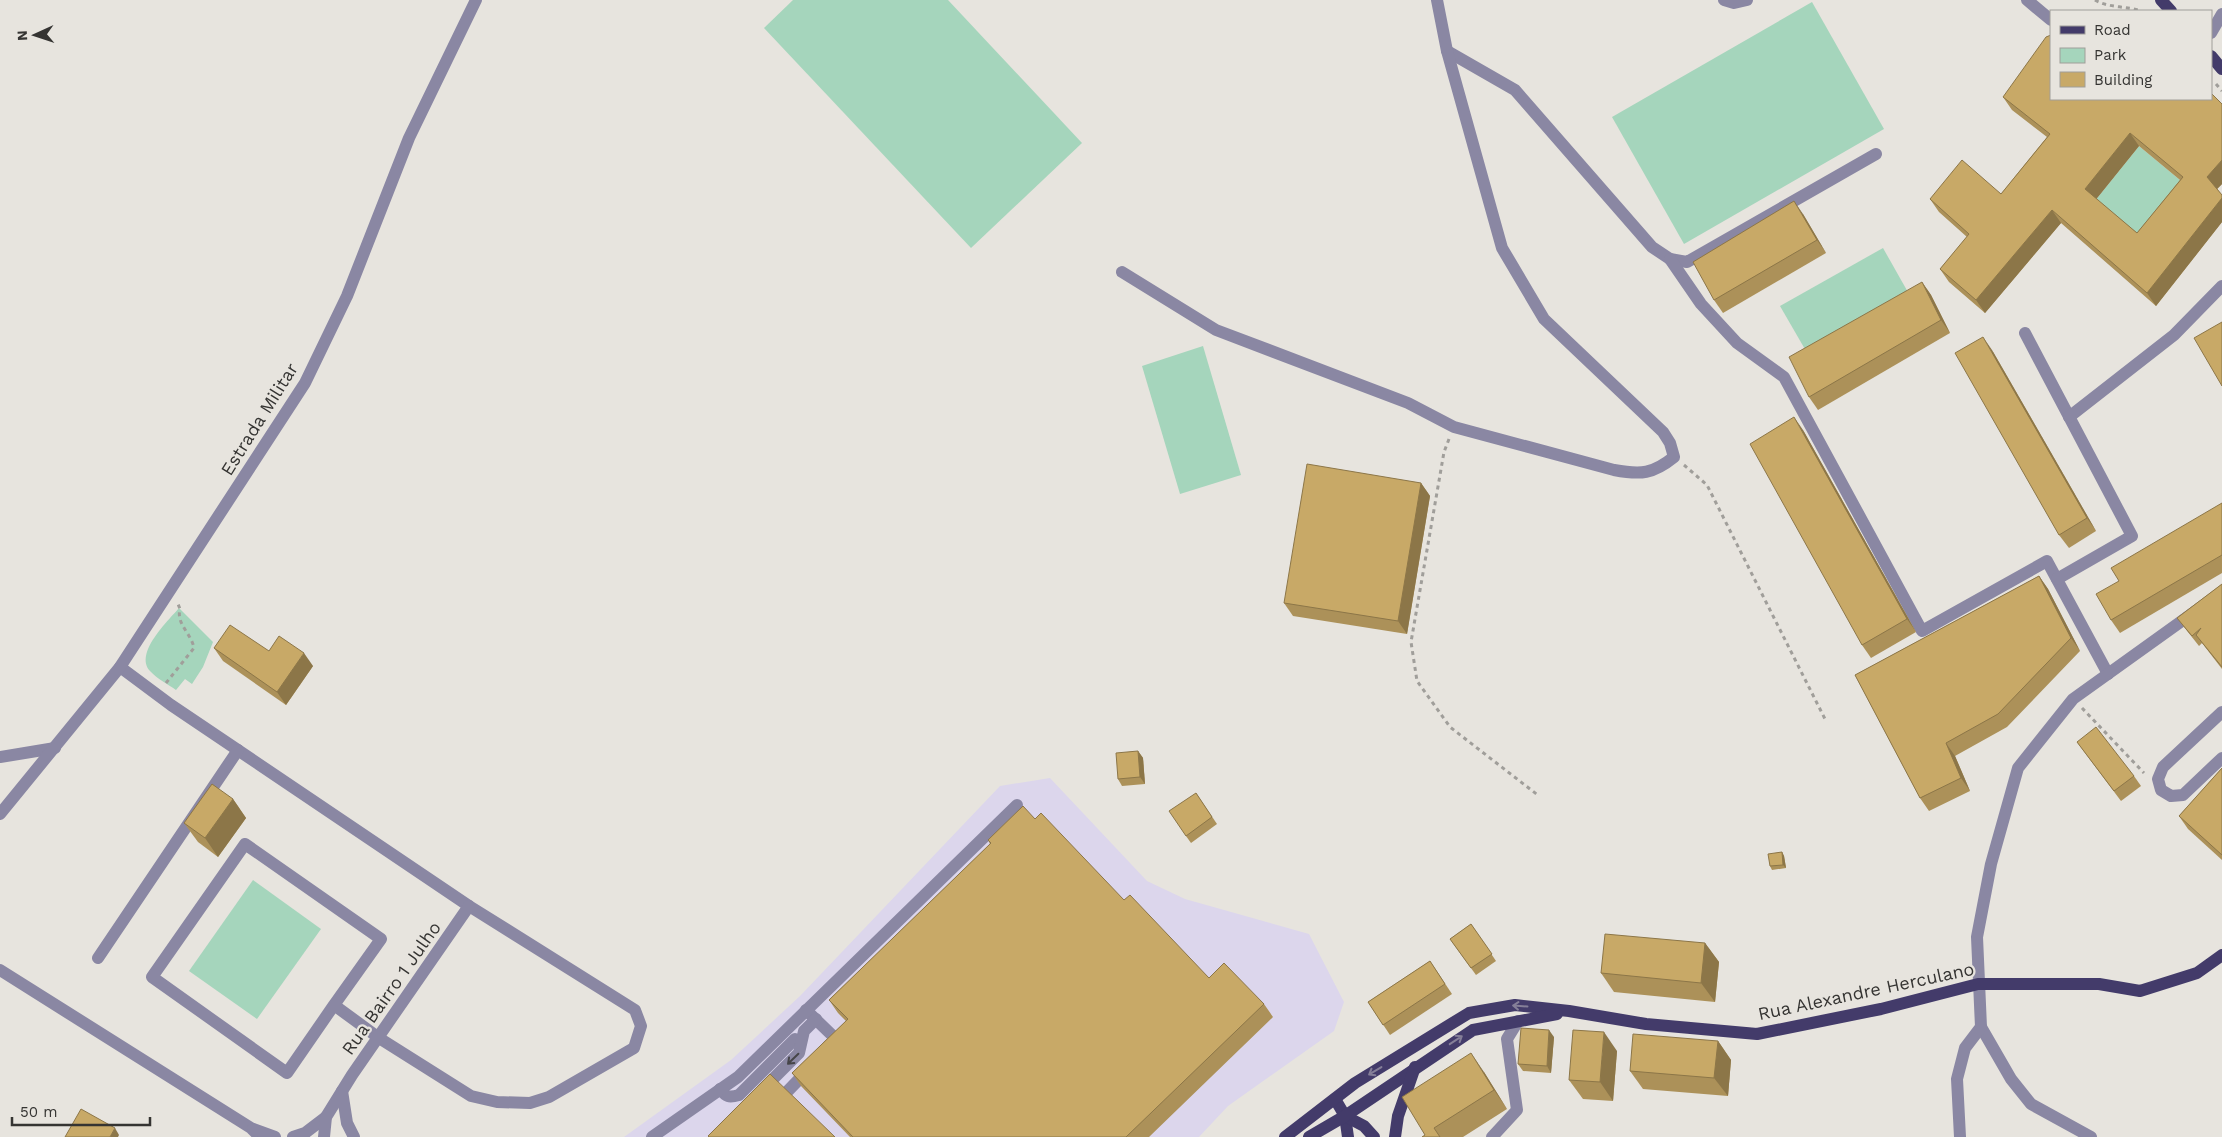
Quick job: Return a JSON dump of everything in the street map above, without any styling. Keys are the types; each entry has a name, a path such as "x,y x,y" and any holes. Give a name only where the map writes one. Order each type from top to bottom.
{"main road":[{"path":"2161,0 2170,10"},
{"path":"2212,57 2222,69"},
{"name":"Rua Alexandre Herculano","path":"1285,1137 1355,1083 1469,1013 1515,1005 1569,1011 1646,1024 1757,1034 1882,1010 1978,984 2099,984 2140,991 2197,973 2222,955"},
{"name":"Rua Alexandre Herculano","path":"1309,1137 1345,1116 1415,1067 1473,1030 1569,1011"},
{"path":"1395,1137 1398,1116 1415,1067"},
{"path":"1334,1099 1345,1116 1348,1137"},
{"path":"1345,1116 1364,1126 1374,1137"}],"street":[{"name":"Estrada Militar","path":"0,814 120,667 305,383 347,296 409,138 476,0"},
{"path":"1122,272 1216,330 1408,403 1454,427 1636,474 1659,469 1674,457 1670,443 1663,432 1544,320 1502,248 1447,51 1437,0"},
{"path":"1724,0 1734,3 1747,0"},
{"path":"2027,0 2050,19"},
{"path":"2212,31 2222,14"},
{"path":"1447,51 1515,90 1652,247 1670,258 1687,262 1876,154"},
{"path":"1670,258 1701,304 1737,343 1784,376 1922,631 2048,561 2108,674"},
{"path":"2069,417 2174,335 2222,286"},
{"path":"2025,333 2132,536 2057,579"},
{"path":"2091,1137 2031,1104 2011,1079 1981,1027 1978,984 1979,928 1991,864 2018,768 2073,699 2222,592"},
{"path":"120,667 171,705 469,906 635,1010 641,1026 634,1048 565,1089 530,1103 497,1102 471,1096 379,1038 334,1005"},
{"path":"2222,712 2163,767 2158,779 2161,790 2171,796 2183,795 2222,758"},
{"path":"0,757 55,748"},
{"path":"98,958 238,750"},
{"path":"652,1137 738,1077 1017,805"},
{"path":"245,844 380,939 334,1005 287,1073 152,977 245,844"},
{"name":"Rua Bairro 1 Julho","path":"326,1116 469,906"},
{"path":"0,970 251,1128 275,1137"},
{"path":"792,1110 781,1098 807,1072 836,1038 806,1010"},
{"path":"747,1104 799,1053 804,1031 816,1019"},
{"path":"1492,1137 1517,1110 1507,1039 1518,1021"},
{"path":"1960,1137 1957,1079 1965,1048 1981,1027"},
{"path":"720,1089 730,1098 738,1095 795,1039"},
{"path":"342,1091 347,1123 354,1137"},
{"path":"293,1137 305,1133 326,1116"},
{"path":"324,1137 326,1116"},
{"path":"251,1128 260,1137"}],"path":[{"path":"2095,0 2101,4 2137,10"},
{"path":"1454,427 1444,452 1411,642 1417,681 1450,727 1539,796"},
{"path":"1674,457 1707,484 1826,721"},
{"path":"170,590 180,609 179,615 182,624 192,638 194,648 173,672"},
{"path":"2073,699 2161,790"}],"shaded area":[{"path":"1050,778 1147,881 1185,899 1309,934 1344,1002 1334,1031 1228,1106 1199,1137 624,1137 731,1060 800,996 1000,786"}],"green space":[{"path":"793,0 948,0 1082,143 971,248 764,28"},
{"path":"1812,2 1884,129 1684,244 1612,117"},
{"path":"2139,146 2192,190 2146,246 2094,202"},
{"path":"1883,248 1909,294 1806,351 1780,306"},
{"path":"1203,346 1241,475 1180,494 1142,366"},
{"path":"179,608 213,642 203,667 192,684 185,679 176,690 150,671 146,664 146,655 154,638"},
{"path":"253,880 321,929 257,1019 189,971"}],"building":[{"path":"2050,35 2050,100 2212,100 2212,94 2222,104 2222,160 2207,177 2222,195 2222,198 2147,293 2052,210 1976,300 1940,269 1969,234 1930,199 1962,160 2001,194 2050,134 2003,97 2046,37","holes":["2130,133 2183,177 2137,233 2085,189"]},
{"path":"1794,201 1817,240 1714,300 1693,262"},
{"path":"1922,282 1941,320 1809,397 1789,357"},
{"path":"2222,322 2222,386 2194,338"},
{"path":"1983,337 2087,518 2059,535 1955,353"},
{"path":"1794,417 1907,619 1862,645 1750,444"},
{"path":"1307,464 1421,483 1398,621 1284,603"},
{"path":"2222,503 2222,555 2111,620 2096,594 2119,581 2111,568"},
{"path":"2039,576 2071,638 1998,714 1946,743 1961,778 1920,798 1855,675"},
{"path":"2222,584 2222,667 2196,635 2201,628 2192,636 2177,618"},
{"path":"230,625 269,651 279,636 304,653 277,692 214,648"},
{"path":"2096,727 2134,776 2114,791 2077,742"},
{"path":"1138,751 1140,777 1118,779 1116,753"},
{"path":"2222,768 2222,855 2179,816"},
{"path":"212,784 233,799 205,838 184,823"},
{"path":"1196,793 1212,817 1186,836 1169,811"},
{"path":"1023,806 1035,819 1041,813 1124,900 1130,895 1209,978 1224,963 1264,1004 1126,1137 853,1137 792,1073 848,1019 829,1000 991,843 988,840"},
{"path":"1782,852 1783,865 1770,866 1768,854"},
{"path":"1471,924 1492,954 1471,968 1450,939"},
{"path":"1605,934 1705,943 1701,983 1601,973"},
{"path":"1430,961 1445,984 1383,1025 1368,1002"},
{"path":"1521,1028 1549,1030 1547,1066 1518,1064"},
{"path":"1573,1030 1604,1032 1600,1082 1569,1080"},
{"path":"1633,1034 1718,1041 1714,1078 1630,1071"},
{"path":"1471,1053 1494,1090 1434,1128 1440,1137 1422,1137 1425,1135 1402,1097"},
{"path":"770,1074 835,1137 709,1137"},
{"path":"81,1109 115,1128 110,1137 65,1137"}]}
